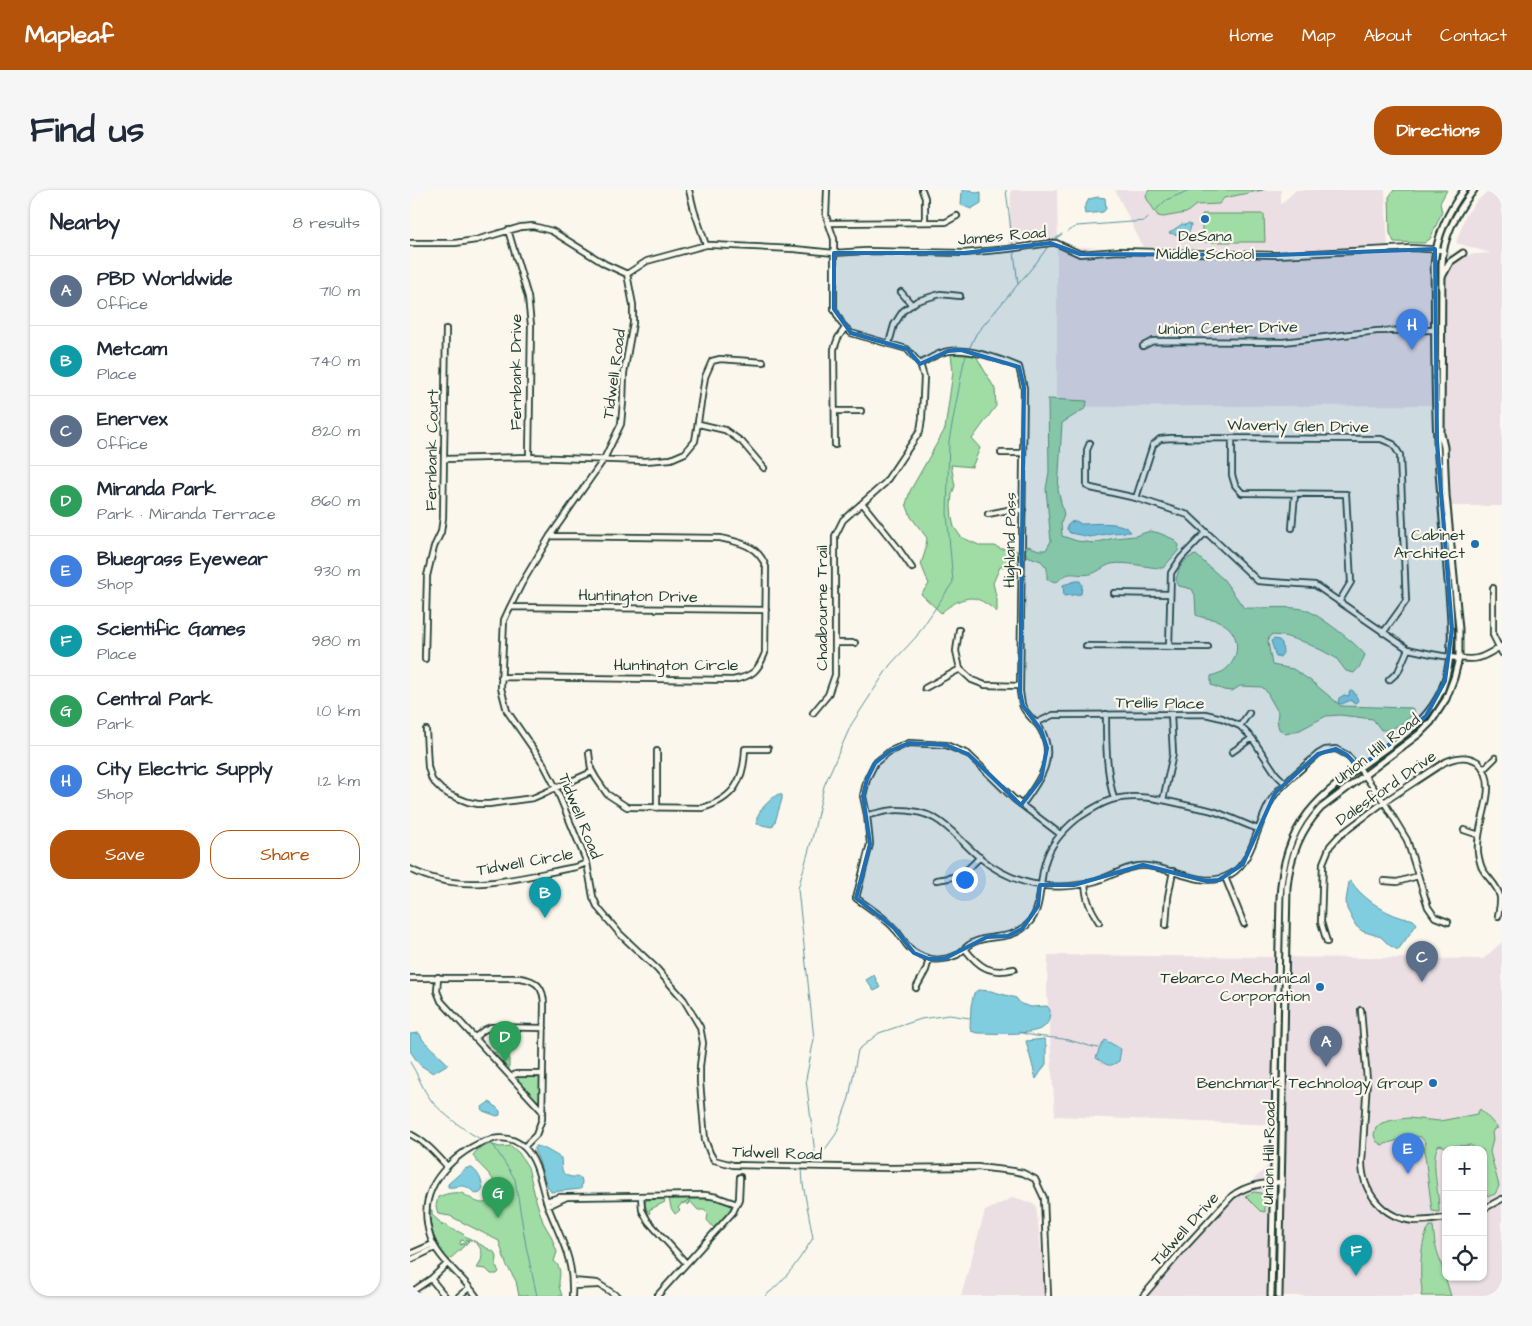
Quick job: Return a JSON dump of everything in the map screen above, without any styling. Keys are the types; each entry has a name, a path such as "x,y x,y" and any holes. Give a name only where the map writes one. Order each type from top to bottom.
{"street":[{"path":"689,190 706,245"},
{"path":"826,190 826,216 834,239 834,309 845,328 851,333 907,349 920,364"},
{"path":"922,190 925,198 925,222"},
{"name":"Union Hill Road","path":"1271,1296 1279,908 1286,854 1296,830 1309,810 1333,787 1420,723 1441,691 1450,656 1451,623 1437,441 1434,266 1435,249 1439,235 1446,219 1464,190"},
{"name":"Union Hill Road","path":"1279,1296 1287,887 1291,860 1301,836 1321,808 1419,734 1431,722 1448,694 1459,658 1459,629 1441,430 1442,278 1443,250 1452,225 1460,209 1474,190"},
{"path":"829,223 946,222 957,216"},
{"path":"410,243 455,243 476,240 520,227 533,226 552,232 605,264 627,274"},
{"name":"Fernbank Drive","path":"508,230 528,297 531,325 529,457"},
{"name":"James Road","path":"627,274 647,261 706,245 834,253 866,251 964,253 1050,243 1056,243 1080,254 1119,251 1276,255 1412,248 1443,250"},
{"path":"1442,278 1450,262 1464,253"},
{"name":"Tidwell Road","path":"627,274 633,305 633,322 624,373 624,402 621,424 604,459 550,536 525,577 504,620 501,677 503,700 507,711 543,762 556,788 587,863 593,897 598,908 620,934 657,969 684,1000 700,1027 703,1038 700,1082 704,1130 708,1150 714,1160 732,1165 761,1166 977,1167 1013,1170 1023,1174 1035,1179 1044,1198 1048,1296"},
{"path":"901,292 912,305"},
{"path":"889,343 894,325 903,311 917,301 940,294 960,296"},
{"path":"835,445 834,349 838,338 845,328"},
{"name":"Fernbank Court","path":"426,659 427,576 434,548 441,532 445,459 446,329"},
{"name":"Union Center Drive","path":"1143,346 1153,340 1283,342 1376,331 1435,330"},
{"name":"Highland Pass","path":"920,364 948,351 961,350 1000,359 1019,367 1024,388 1020,686 1023,706 1041,730 1047,748 1046,766 1041,779 1022,804"},
{"path":"445,459 529,457 645,461 670,459 685,453 696,441 705,377 712,362 720,358 763,362"},
{"name":"Chadbourne Trail","path":"813,713 828,695 835,675 835,536 842,520 885,483 920,431 924,377 920,364"},
{"path":"835,411 861,411"},
{"path":"698,424 725,430 742,442 764,468"},
{"path":"1232,438 1232,475 1234,485 1242,493 1346,494 1351,582 1339,602"},
{"name":"Waverly Glen Drive","path":"1136,498 1153,445 1160,439 1381,440 1393,444 1400,455 1406,602 1383,633"},
{"path":"1090,443 1087,450 1087,486 1136,498 1188,515 1258,581 1315,584 1408,649 1459,658 1477,659 1501,647"},
{"path":"1001,453 1023,453"},
{"path":"1292,528 1295,494"},
{"path":"862,503 912,568"},
{"path":"988,514 1008,510 1023,510"},
{"path":"1169,647 1170,573 1181,558 1206,532"},
{"name":"Huntington Circle","path":"501,677 733,680 746,678 758,668 765,653 766,566 761,556 753,549 737,541 720,538 550,536"},
{"path":"1493,588 1493,635 1501,647 1502,653"},
{"path":"1114,593 1169,594"},
{"name":"Huntington Drive","path":"510,607 766,610"},
{"path":"959,630 956,651 960,669 972,680 985,685 1020,686"},
{"path":"835,643 855,643"},
{"path":"1086,646 1208,648"},
{"path":"1389,680 1398,672 1408,649"},
{"path":"925,688 960,669"},
{"path":"1240,726 1249,713"},
{"path":"1106,714 1108,777 1114,799"},
{"path":"1163,800 1173,754 1171,714"},
{"name":"Trellis Place","path":"1036,723 1053,715 1205,714 1222,718 1240,726 1252,738 1276,774 1286,784"},
{"path":"426,730 428,767 436,786 450,795 478,804 532,798 592,772"},
{"path":"1232,752 1252,738"},
{"path":"1060,834 1022,804 968,754 946,745 909,743 890,751 875,763 867,779 863,796 870,844 856,898 883,917 914,953 929,959 944,959 957,955 972,943 987,937 1008,936 1022,930 1032,920 1038,906 1045,862 1060,834 1085,813 1114,799 1134,797 1163,800 1215,812 1258,829"},
{"path":"589,753 592,772 607,794 627,807 702,808 711,806 735,789 744,767 744,748 768,749"},
{"path":"867,816 895,810 914,811 932,816 942,822 980,858 1009,876 1040,885 1074,885 1097,881 1128,868 1142,865 1156,866 1206,881 1220,880 1232,874 1243,864 1276,793 1318,754 1325,750 1336,749 1347,754 1384,802 1407,840 1428,907 1435,916 1448,922"},
{"path":"657,751 657,808"},
{"name":"Dalesford Drive","path":"1327,942 1321,922 1323,863 1330,846 1339,836 1384,802 1445,762 1456,757 1466,757 1486,767"},
{"path":"1494,785 1492,776 1486,767 1495,758"},
{"path":"1492,803 1480,835 1478,854 1482,868 1497,888 1500,898 1498,916"},
{"path":"1464,830 1480,835"},
{"path":"936,880 955,878 966,872 980,858"},
{"name":"Tidwell Circle","path":"410,869 440,882 470,884 506,881 587,863"},
{"path":"1166,925 1168,897 1173,871"},
{"path":"1384,881 1397,882 1418,876"},
{"path":"1225,877 1244,924"},
{"path":"1085,883 1090,908 1099,922"},
{"path":"964,949 976,963 988,970 1005,971 1014,969"},
{"path":"916,988 926,970 929,959"},
{"path":"438,977 437,988 440,999 542,1112"},
{"path":"410,978 516,978 534,981 540,988 544,996 542,1119 536,1135 524,1147"},
{"path":"1361,1010 1367,1080 1362,1162 1365,1184 1379,1205 1396,1216 1414,1221 1442,1218"},
{"path":"474,1038 491,1027 544,1028"},
{"path":"511,1077 516,1074 543,1074"},
{"path":"410,1134 428,1146 447,1166"},
{"path":"476,1296 434,1246 426,1223 427,1203 434,1184 447,1166 483,1141 506,1138 524,1147 534,1161 547,1204 566,1248 572,1296"},
{"path":"657,1296 732,1213 737,1204 740,1177"},
{"name":"Tidwell Drive","path":"1143,1296 1232,1196 1244,1189 1260,1184 1282,1182"},
{"path":"547,1204 567,1197 708,1195 737,1204"},
{"path":"641,1196 642,1210 648,1221 686,1264"},
{"path":"1487,1207 1502,1199"},
{"path":"410,1254 434,1246"},
{"path":"410,1260 434,1246"},
{"path":"410,1293 431,1279 448,1264"},
{"path":"431,1279 445,1296"},
{"path":"572,1284 597,1284 617,1296"},
{"path":"459,1296 469,1288"}],"highlighted area":[{"path":"1050,243 1080,254 1277,255 1435,249 1437,441 1452,629 1445,681 1426,716 1359,768 1347,755 1336,749 1318,754 1275,793 1243,864 1219,880 1206,881 1143,865 1074,885 1040,885 1038,906 1022,929 1008,936 987,937 944,959 929,959 914,953 894,928 856,898 870,844 863,796 867,779 875,763 890,751 909,743 946,745 968,754 1021,805 1041,779 1047,748 1041,730 1023,706 1020,692 1024,388 1019,367 961,350 948,351 920,364 907,349 851,333 834,309 834,253 964,253"}],"shaded area":[{"path":"1011,190 1057,190 1058,246 1279,256 1278,250 1143,247 1115,190 1281,190 1281,204 1296,190 1385,190 1388,247 1439,245 1446,247 1452,256 1491,253 1456,243 1465,216 1476,202 1489,190 1502,190 1502,506 1449,506 1442,405 1057,407 1057,247 1008,250"},
{"path":"1502,942 1502,1296 1144,1296 1228,1204 1276,1158 1274,1125 1055,1116 1047,990 1048,955 1483,959"},
{"path":"1014,1197 1036,1205 1046,1296 961,1296 985,1211"}],"green space":[{"path":"1149,190 1263,190 1224,198 1219,204 1196,205 1186,213 1163,217 1158,216 1147,199 1146,195"},
{"path":"1394,190 1447,190 1440,203 1442,212 1430,239 1424,243 1394,242 1390,233 1389,197"},
{"path":"1202,214 1264,214 1265,242 1202,242"},
{"path":"951,354 976,356 995,389 996,406 972,439 980,448 972,467 951,465 955,486 951,506 954,527 961,537 981,546 995,546 1001,549 1014,548 1018,552 1017,561 1010,566 1000,567 993,583 997,600 997,612 977,599 968,598 941,613 921,594 929,584 921,564 927,538 911,517 906,504 910,491 945,429 953,372"},
{"path":"1048,399 1087,401 1086,408 1062,423 1058,490 1064,515 1061,523 1062,536 1077,541 1094,543 1114,538 1135,536 1150,531 1159,533 1173,539 1179,545 1178,551 1163,568 1124,563 1111,564 1085,575 1066,575 1057,582 1047,580 1047,568 1041,561 1027,556 1025,551 1028,546 1039,550 1046,550 1051,541 1046,489 1049,472"},
{"path":"1196,555 1224,580 1244,608 1284,607 1306,610 1337,630 1365,655 1354,673 1346,671 1336,658 1304,642 1284,636 1271,635 1268,642 1272,665 1293,669 1341,706 1412,708 1415,712 1400,725 1386,730 1381,730 1373,719 1340,715 1326,716 1300,730 1286,734 1279,729 1277,721 1278,712 1262,687 1240,686 1232,691 1211,685 1211,676 1222,672 1228,667 1233,661 1237,647 1236,640 1229,628 1219,621 1196,615 1195,595 1192,589 1179,586 1176,580 1182,564 1188,558"},
{"path":"494,1052 509,1052 509,1070 494,1054"},
{"path":"521,1076 542,1077 542,1100 540,1102 535,1101 518,1082 518,1078"},
{"path":"1480,1109 1498,1128 1494,1129 1492,1133 1493,1139 1490,1152 1499,1186 1495,1194 1487,1195 1487,1146 1439,1145 1436,1150 1435,1167 1439,1212 1432,1211 1424,1148 1425,1142 1421,1137 1411,1136 1382,1145 1376,1141 1374,1135 1376,1127 1382,1123 1408,1118 1440,1121 1477,1114"},
{"path":"490,1144 500,1147 511,1146 519,1153 528,1167 543,1222 557,1252 554,1261 560,1269 559,1286 562,1296 519,1296 516,1281 506,1264 499,1241 450,1216 438,1214 436,1206 438,1197 446,1194 461,1193 482,1203 489,1200 494,1193 495,1186 493,1180 473,1155 478,1149"},
{"path":"1254,1192 1261,1193 1265,1199 1265,1212 1260,1211 1245,1196"},
{"path":"664,1199 665,1202 649,1210 650,1213 648,1214 645,1204 646,1200"},
{"path":"669,1199 686,1199 690,1203 688,1205 686,1202 682,1203 678,1208 680,1210 675,1214"},
{"path":"688,1199 713,1199 730,1205 731,1209 714,1228 707,1220 708,1214 704,1210 698,1210"},
{"path":"430,1210 432,1210 432,1215 442,1226 443,1224 447,1225 494,1252 497,1257 496,1266 499,1272 491,1274 486,1269 477,1268 480,1264 482,1252 479,1246 472,1240 466,1240 469,1241 465,1245 465,1241 461,1240 460,1244 463,1243 464,1246 449,1260 440,1249 434,1237"},
{"path":"1430,1226 1433,1226 1435,1244 1442,1267 1442,1281 1446,1281 1451,1296 1421,1296 1422,1252"}],"water":[{"path":"962,190 971,190 976,193 981,192 981,203 971,209 961,205"},
{"path":"1105,198 1106,209 1103,212 1085,214 1084,208 1089,199"},
{"path":"1188,223 1191,225 1188,233 1178,235 1169,233 1182,224 1186,225"},
{"path":"1076,521 1081,524 1115,524 1127,528 1131,532 1090,537 1070,533 1067,526 1071,522"},
{"path":"1080,581 1082,585 1081,594 1064,596 1063,585"},
{"path":"1274,639 1282,643 1283,653 1280,657 1276,657 1271,641"},
{"path":"1352,690 1358,700 1356,703 1353,703 1351,700 1342,704 1338,703 1339,698 1344,695 1349,696 1349,692"},
{"path":"778,794 782,795 782,799 772,827 757,824 760,811"},
{"path":"1351,881 1366,898 1379,907 1393,915 1413,920 1417,924 1398,950 1381,937 1362,931 1356,926 1347,909 1346,901 1349,882"},
{"path":"874,975 880,988 874,991 866,980"},
{"path":"978,990 991,991 1016,998 1021,1004 1031,1007 1047,1006 1050,1010 1048,1021 1044,1027 1031,1032 977,1033 971,1031 971,1006 974,993"},
{"path":"419,1033 423,1040 448,1064 433,1073 420,1065 410,1051 410,1034"},
{"path":"1044,1039 1046,1045 1046,1064 1036,1079 1026,1041"},
{"path":"1105,1040 1121,1049 1119,1061 1112,1065 1107,1065 1096,1058"},
{"path":"489,1102 500,1111 500,1115 497,1116 483,1111 482,1107"},
{"path":"536,1146 561,1158 562,1169 565,1175 581,1178 581,1189 551,1192 534,1150"},
{"path":"470,1167 481,1179 483,1189 480,1193 476,1194 465,1186 448,1187 448,1184"}],"waterway":[{"path":"1006,190 1013,246"},
{"path":"1154,212 1166,200 1190,190"},
{"path":"1068,231 1077,226 1145,221 1149,217"},
{"path":"1054,240 1062,234"},
{"path":"969,349 976,334 1049,245"},
{"path":"1014,252 1018,284"},
{"path":"816,1162 806,1079 814,1039 798,889 824,786 851,725 890,665 916,637 953,582 947,513 949,441 964,361 968,352"},
{"path":"808,1164 816,1162 836,1134 849,1098 858,1050 879,1033 921,1019 949,1015 970,1018"},
{"path":"1019,1032 1068,1040 1099,1048"},
{"path":"410,1062 425,1091 435,1105 463,1128 483,1140"},
{"path":"489,1142 492,1143 515,1179 526,1246 537,1296"},
{"path":"765,1296 786,1276 813,1238 802,1168"}],"place":[{"name":"DeSana Middle School","path":"1205,219"},
{"name":"City Electric Supply","path":"1412,350"},
{"name":"Cabinet Architect","path":"1475,544"},
{"name":"Metcam","path":"545,918"},
{"name":"Enervex","path":"1422,982"},
{"name":"Tebarco Mechanical Corporation","path":"1320,987"},
{"name":"Miranda Park","path":"505,1062"},
{"name":"PBD Worldwide","path":"1326,1067"},
{"name":"Benchmark Technology Group","path":"1433,1083"},
{"name":"Bluegrass Eyewear","path":"1408,1174"},
{"name":"Central Park","path":"498,1218"},
{"name":"Scientific Games","path":"1356,1276"}]}
